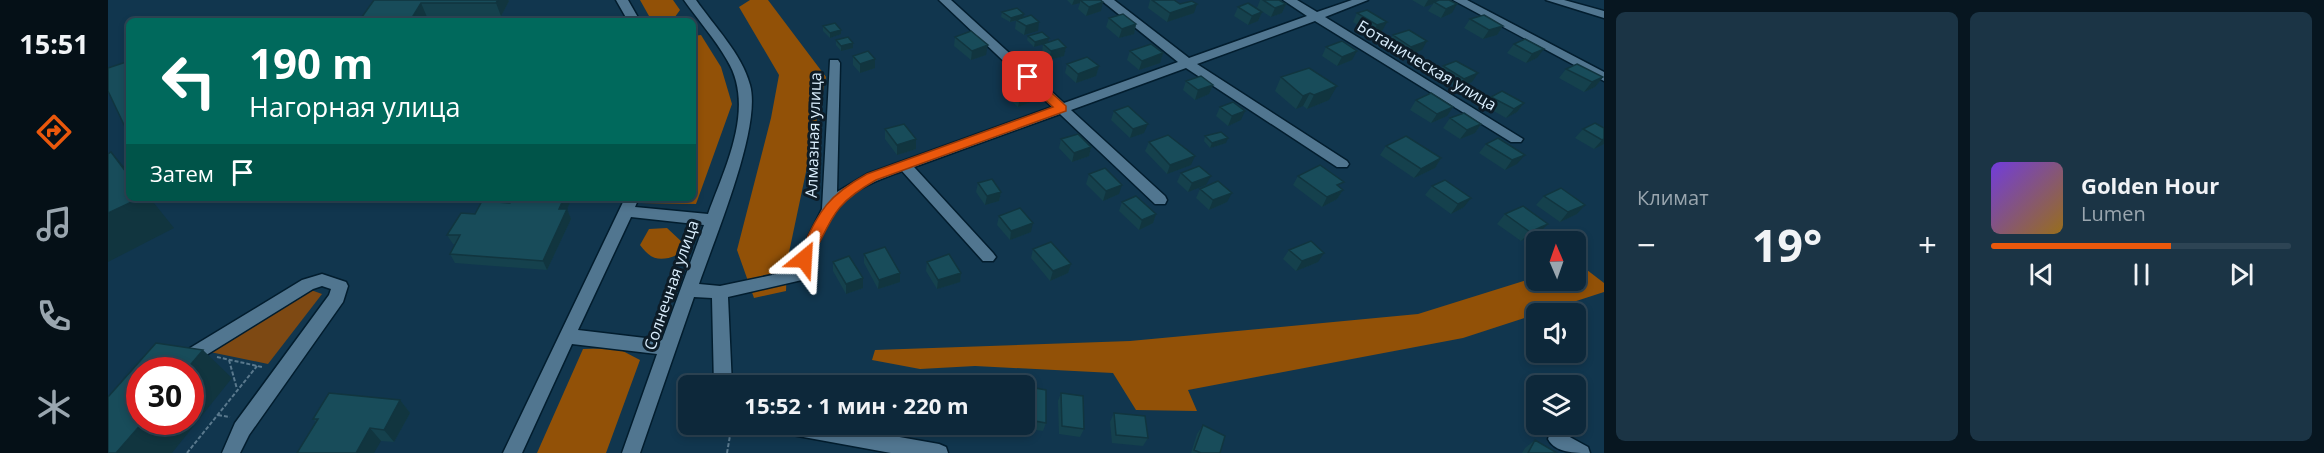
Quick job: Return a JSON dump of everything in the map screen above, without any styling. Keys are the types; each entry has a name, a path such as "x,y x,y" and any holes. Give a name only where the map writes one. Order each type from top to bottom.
{"street":[{"path":"622,0 632,18"},
{"name":"Солнечная улица","path":"631,453 735,159 747,104 744,84 734,61 690,0"},
{"path":"945,0 1160,200"},
{"path":"1107,0 1187,63 1342,164"},
{"name":"Ботаническая улица","path":"1289,0 1516,139"},
{"path":"689,290 720,292 796,276 829,209 845,192 872,177 1362,0"},
{"path":"1459,0 1604,77"},
{"path":"1552,0 1604,15"},
{"name":"Алмазная улица","path":"829,209 834,63"},
{"path":"903,165 988,256"},
{"path":"512,453 628,205 713,220"},
{"path":"189,357 308,285 322,280 340,286 337,297 242,429 231,453"},
{"path":"720,292 723,375"},
{"path":"567,336 668,348"},
{"path":"832,435 918,452 939,453"},
{"path":"1557,439 1581,453"}],"path":[{"path":"197,352 262,367"},
{"path":"229,360 237,390"},
{"path":"187,453 257,366"},
{"path":"218,414 237,419"},
{"path":"727,453 730,435"}],"shaded area":[{"path":"640,0 673,0 680,10 674,18 649,16"},
{"path":"750,0 768,0 826,77 787,262 786,291 754,298 737,250 771,118 779,75 739,7"},
{"path":"701,35 721,67 732,104 696,204 640,203 641,201 696,201 696,36"},
{"path":"667,228 682,242 677,255 661,259 652,257 640,245 649,229"},
{"path":"1586,269 1604,283 1604,292 1570,303 1526,303 1526,317 1463,338 1188,390 1197,411 1136,410 1113,373 975,366 920,369 872,360 875,350 1130,341 1418,314 1526,280 1526,291 1586,291"},
{"path":"311,290 322,294 268,364 210,352"},
{"path":"617,348 640,360 606,453 537,453 583,349"}],"building":[{"path":"374,0 498,0 496,3 421,3 412,18 361,18"},
{"path":"1080,0 1100,0 1103,2 1089,7"},
{"path":"1152,0 1174,0 1180,4 1192,1 1197,4 1170,13"},
{"path":"1263,0 1279,0 1286,4 1275,8"},
{"path":"1449,0 1457,4 1446,9 1434,2"},
{"path":"1248,3 1262,12 1252,16 1238,7"},
{"path":"1017,8 1024,14 1011,18 1002,12"},
{"path":"1367,10 1387,22 1377,25 1357,13"},
{"path":"1123,14 1136,24 1122,29 1109,18"},
{"path":"1031,15 1039,22 1026,26 1016,20"},
{"path":"1484,15 1503,26 1489,30 1470,19"},
{"path":"835,23 841,30 830,33 823,26"},
{"path":"1409,30 1427,41 1411,47 1393,35"},
{"path":"971,31 988,45 972,51 955,37"},
{"path":"1042,32 1049,38 1035,42 1028,36"},
{"path":"848,37 853,43 841,46 836,40"},
{"path":"1058,39 1066,47 1051,51 1043,44"},
{"path":"1525,39 1544,49 1532,54 1514,44"},
{"path":"1342,41 1357,51 1342,57 1326,47"},
{"path":"1151,44 1163,53 1142,61 1130,51"},
{"path":"868,51 875,59 860,64 853,56"},
{"path":"1087,57 1099,66 1078,74 1067,64"},
{"path":"1456,61 1478,73 1464,79 1443,66"},
{"path":"126,62 126,129 108,91 108,68"},
{"path":"1577,64 1603,77 1592,82 1566,69"},
{"path":"1309,68 1337,86 1314,95 1310,93 1303,96 1281,77"},
{"path":"1024,76 1041,90 1020,98 1004,83"},
{"path":"1201,76 1213,85 1198,90 1186,81"},
{"path":"1502,91 1524,103 1514,109 1491,97"},
{"path":"1431,93 1453,107 1437,114 1416,100"},
{"path":"1233,102 1245,111 1232,116 1220,107"},
{"path":"1128,106 1148,124 1133,129 1114,111"},
{"path":"1464,113 1481,124 1467,130 1450,118"},
{"path":"1595,123 1604,128 1604,139 1602,140 1583,129"},
{"path":"904,124 916,139 897,145 885,129"},
{"path":"1221,132 1228,138 1212,143 1205,136"},
{"path":"1078,134 1091,147 1074,153 1061,139"},
{"path":"1168,135 1195,156 1170,165 1149,142"},
{"path":"1406,136 1441,158 1421,169 1386,146"},
{"path":"1498,138 1525,155 1512,160 1486,144"},
{"path":"111,152 126,172 126,201 134,201 108,213 108,154"},
{"path":"1320,165 1344,182 1337,185 1343,190 1327,197 1298,176"},
{"path":"1199,166 1211,176 1192,183 1181,173"},
{"path":"1105,168 1122,185 1106,191 1089,174"},
{"path":"992,179 1001,192 987,196 978,183"},
{"path":"1445,180 1471,198 1458,204 1432,186"},
{"path":"1218,181 1232,193 1213,200 1200,189"},
{"path":"1561,188 1585,205 1568,212 1544,196"},
{"path":"1136,196 1156,214 1142,220 1122,202"},
{"path":"482,201 510,203 511,201 563,201 559,209 567,209 543,261 450,254 460,235 447,235 461,213 475,214"},
{"path":"1523,206 1548,224 1529,231 1505,214"},
{"path":"1020,208 1033,223 1011,231 999,216"},
{"path":"1311,241 1324,253 1302,261 1289,250"},
{"path":"1051,242 1071,264 1053,271 1033,249"},
{"path":"885,247 900,273 879,280 864,254"},
{"path":"949,254 961,273 938,280 927,262"},
{"path":"849,256 863,278 846,284 833,262"},
{"path":"156,343 203,350 197,357 144,357"},
{"path":"126,377 126,435 132,435 116,453 108,453 108,397"},
{"path":"1035,388 1046,390 1046,423 1035,421"},
{"path":"329,393 400,400 384,430 370,428 356,453 297,453 318,419 313,419"},
{"path":"1061,393 1083,396 1084,429 1062,426"},
{"path":"1114,413 1145,416 1148,438 1116,435"},
{"path":"1203,425 1225,436 1220,453 1201,453 1194,450"},
{"path":"1535,440 1557,453 1528,453"}],"route":[{"path":"804,259 829,209 845,192 872,177 1062,108 1028,77"}]}
